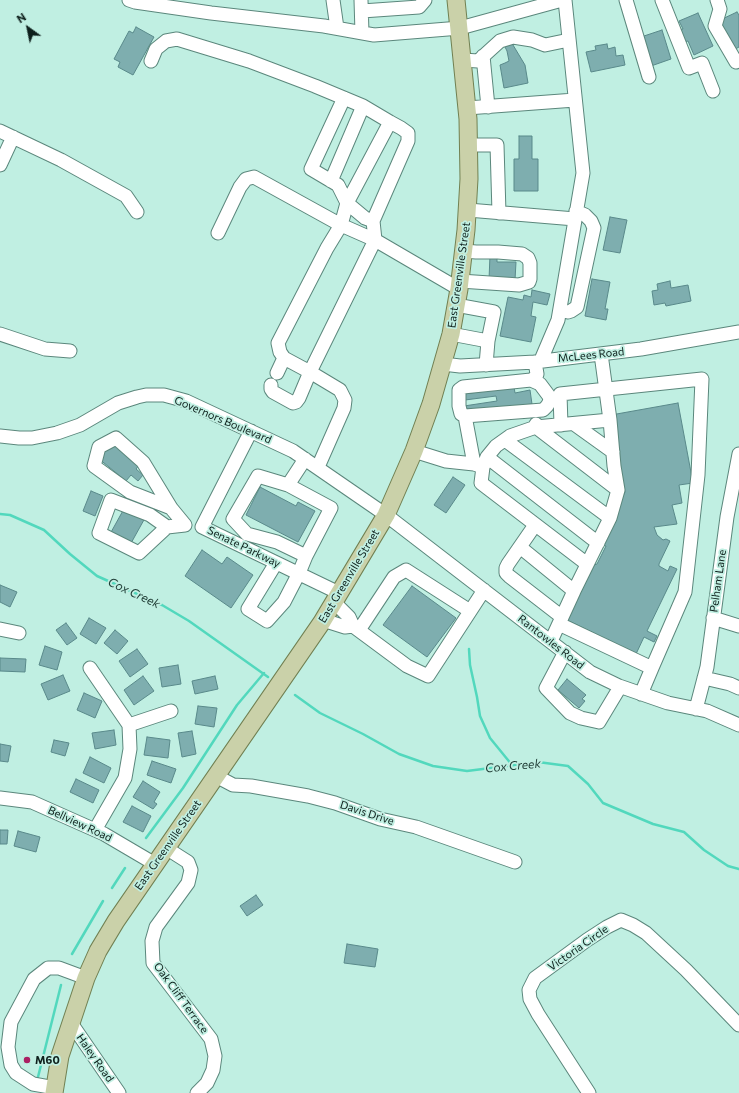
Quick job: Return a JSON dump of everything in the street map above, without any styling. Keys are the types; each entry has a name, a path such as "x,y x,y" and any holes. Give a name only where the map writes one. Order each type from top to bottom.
{"main road":[{"name":"East Greenville Street","path":"55,1091 60,1056 86,978 98,951 116,921 337,598 386,515 414,451 431,404 451,334 464,250 468,210 469,145 467,108 456,0"}],"street":[{"path":"129,0 135,2 174,4 337,28 374,35 460,28 564,0 582,173 558,320 538,361 536,377 531,380 463,387 459,390 459,406 461,414 465,416 482,463 480,483 587,564"},
{"path":"333,0 337,28"},
{"path":"362,33 362,6 419,7 425,0"},
{"path":"626,0 649,77"},
{"path":"662,0 689,68 702,63 713,91"},
{"path":"717,0 720,9 715,26 736,62"},
{"path":"463,60 478,61 500,41 513,37 532,40 545,45 569,40"},
{"path":"151,61 156,49 166,41 177,39 249,61 344,98 363,106 408,133 408,141 373,221 376,240 310,372 299,398 294,403 273,392 271,385"},
{"path":"483,56 488,107"},
{"path":"344,98 311,169 338,185 347,203 365,218 373,221"},
{"path":"467,108 575,100"},
{"path":"331,181 363,106"},
{"path":"318,467 344,408 345,400 340,390 284,358 280,352 278,343 341,224 347,203 390,122"},
{"path":"0,131 61,160 126,196 137,212"},
{"path":"0,165 13,137"},
{"path":"469,145 497,145 498,213"},
{"path":"218,233 240,187 246,179 254,178 341,224 376,240 459,285 519,285 529,282 530,263 528,258 522,254 464,250"},
{"path":"468,210 498,213 584,215 591,221 594,228 577,307 568,312 560,310"},
{"path":"456,306 494,312 488,341 486,365"},
{"name":"McLees Road","path":"443,364 460,366 538,361 641,349 739,332"},
{"path":"0,334 45,349 70,351"},
{"path":"451,334 488,341"},
{"path":"551,641 610,518 618,490 602,354"},
{"path":"277,373 284,358"},
{"path":"613,452 568,425 560,394 702,379 698,475 685,592 640,694"},
{"path":"465,416 543,410 550,401 549,396 540,384 531,380"},
{"name":"Governors Boulevard","path":"0,436 32,438 57,433 80,424 128,399 155,395 174,397 293,450 386,515"},
{"path":"536,410 536,427"},
{"path":"482,463 496,446 510,436 536,427 610,420"},
{"path":"536,427 618,490"},
{"name":"Senate Parkway","path":"251,431 202,527 299,573 337,598 356,628"},
{"path":"167,527 150,515 111,500 98,533 139,553 167,527 185,525 171,508 143,462 116,438 99,447 94,466 130,492 171,508"},
{"path":"504,440 610,518"},
{"path":"414,451 446,461 482,463 598,543"},
{"name":"Pelham Lane","path":"696,709 707,667 727,517 739,454"},
{"path":"288,485 305,459"},
{"path":"276,563 248,609 267,621 284,602 331,508 288,485 258,476 233,519 247,534 277,542 306,556"},
{"name":"Rantowles Road","path":"386,515 590,672 620,687 668,703 707,712 739,725"},
{"path":"535,525 508,564 506,572 509,576 560,620 652,668"},
{"path":"520,547 574,591"},
{"path":"356,628 394,577 406,570 470,611"},
{"path":"323,620 345,627 356,628 407,666 428,676 484,590"},
{"path":"713,618 739,626"},
{"path":"0,629 19,633"},
{"path":"565,652 546,688 570,713 581,718 600,722 620,687"},
{"path":"90,668 129,725 130,749 125,778 95,830"},
{"path":"704,678 730,684 739,688"},
{"path":"129,725 171,711"},
{"name":"Davis Drive","path":"216,776 233,784 265,788 335,802 380,820 416,827 515,862"},
{"name":"Bellview Road","path":"0,798 32,802 104,834 156,864"},
{"name":"Oak Cliff Terrace","path":"166,848 188,862 191,870 188,883 156,926 152,941 153,963 211,1039 215,1056 213,1070 208,1083 196,1093"},
{"name":"Victoria Circle","path":"589,1093 538,1014 530,999 529,990 535,978 587,940 621,920 646,933 686,970 739,1025"},
{"path":"55,1091 33,1084 16,1073 11,1065 8,1047 11,1022 34,979 48,968 60,968 86,978"},
{"name":"Haley Road","path":"71,1023 119,1093"}],"building":[{"path":"737,12 739,15 739,47 732,51 718,21"},
{"path":"698,13 713,46 694,55 688,41 684,42 678,30 683,29 679,21"},
{"path":"136,27 154,37 133,75 118,67 120,62 114,59 129,31 133,33"},
{"path":"662,30 671,59 651,66 641,37"},
{"path":"513,42 513,45 525,65 528,83 504,88 500,65 509,61 504,45"},
{"path":"607,44 608,49 615,47 616,56 623,55 625,65 591,72 586,52 596,50 595,46"},
{"path":"519,136 532,136 532,159 538,159 538,191 514,191 514,159 519,159"},
{"path":"610,217 627,220 620,253 603,250"},
{"path":"490,255 497,255 497,262 516,262 515,280 489,280"},
{"path":"592,279 610,282 605,309 608,309 606,320 585,316"},
{"path":"670,281 671,288 688,285 691,301 666,306 665,303 654,305 652,291 658,290 657,284"},
{"path":"532,290 550,294 547,305 533,302 531,316 536,317 531,342 500,336 508,297 523,300 524,295 531,297"},
{"path":"514,387 515,393 530,390 532,404 465,413 464,406 497,401 496,396 465,400 464,394"},
{"path":"678,403 693,483 679,485 682,503 672,505 677,524 654,527 657,535 663,540 666,539 670,541 659,566 668,571 670,566 677,569 647,631 657,636 654,642 644,637 636,654 567,620 594,565 597,564 606,546 600,544 625,492 611,415"},
{"path":"113,441 140,464 136,469 143,475 138,481 131,475 126,481 98,458"},
{"path":"453,477 465,485 446,513 434,505"},
{"path":"260,487 296,506 298,502 315,511 298,542 246,515"},
{"path":"91,491 103,496 95,516 83,511"},
{"path":"125,507 145,518 130,545 110,534"},
{"path":"202,550 222,564 227,557 253,575 231,608 185,576"},
{"path":"0,585 17,592 10,607 0,602"},
{"path":"412,586 456,618 427,657 383,625"},
{"path":"89,618 106,628 96,644 80,634"},
{"path":"66,623 77,638 67,645 56,630"},
{"path":"115,630 128,641 117,654 104,643"},
{"path":"45,646 62,652 57,670 39,665"},
{"path":"137,649 148,664 130,677 119,661"},
{"path":"0,658 26,659 25,672 0,671"},
{"path":"178,665 181,684 162,687 159,668"},
{"path":"63,675 70,691 48,700 41,684"},
{"path":"143,676 154,691 134,705 124,690"},
{"path":"215,676 218,689 195,694 192,681"},
{"path":"567,679 586,695 582,699 585,701 579,708 558,690"},
{"path":"84,693 102,701 95,718 77,710"},
{"path":"198,706 217,708 214,727 195,724"},
{"path":"114,730 116,745 95,749 92,733"},
{"path":"192,731 196,754 182,757 178,733"},
{"path":"147,737 170,740 168,758 144,755"},
{"path":"54,740 69,743 65,756 51,752"},
{"path":"0,744 11,746 8,762 0,761"},
{"path":"90,757 111,768 104,783 83,773"},
{"path":"152,761 176,769 171,783 147,775"},
{"path":"76,779 99,790 93,803 70,792"},
{"path":"143,781 160,792 154,802 157,804 153,809 133,797"},
{"path":"132,806 151,816 143,832 123,822"},
{"path":"0,830 8,830 7,844 0,844"},
{"path":"18,831 40,837 36,852 14,846"},
{"path":"256,895 263,905 247,916 240,906"},
{"path":"347,944 378,949 375,967 344,963"}],"waterway":[{"name":"Cox Creek","path":"0,514 10,515 44,530 97,576 162,605 189,621 268,677"},
{"path":"469,649 470,665 480,716 490,738 512,765"},
{"path":"146,838 183,788 237,705 264,673"},
{"name":"Cox Creek","path":"295,695 320,713 399,754 433,766 467,771 538,762 568,766 588,784 603,803 653,824 684,832 704,850 728,866 739,869"},
{"path":"112,888 125,868"},
{"path":"72,954 103,901"},
{"path":"38,1077 61,985"}],"place":[{"name":"M60","path":"27,1060"}]}
